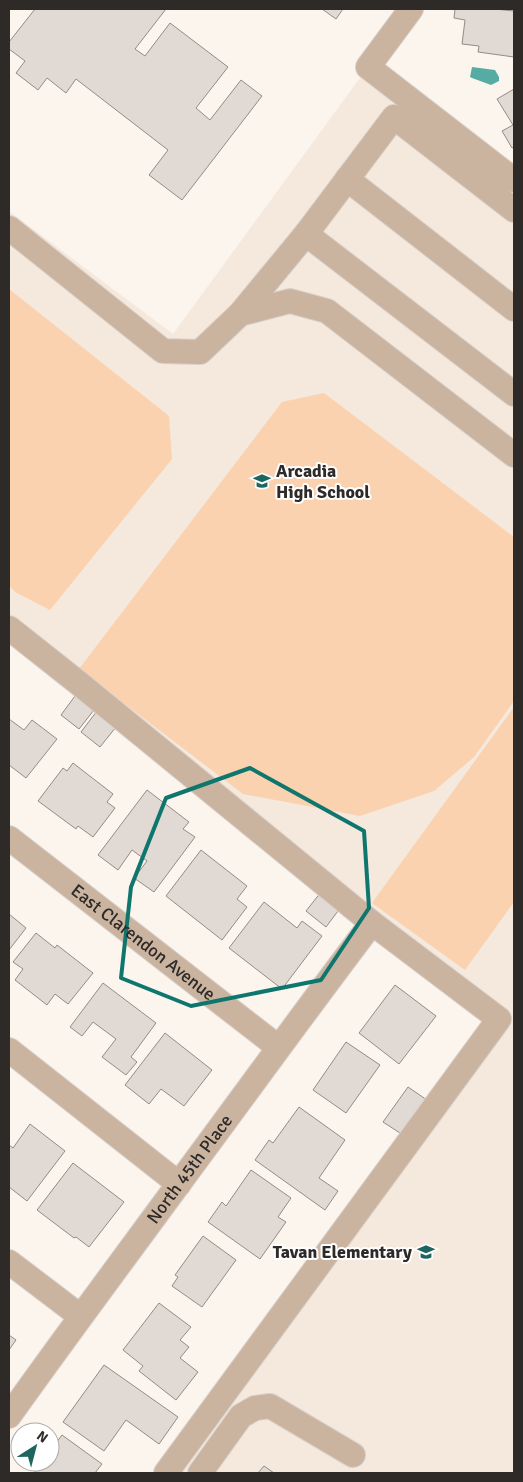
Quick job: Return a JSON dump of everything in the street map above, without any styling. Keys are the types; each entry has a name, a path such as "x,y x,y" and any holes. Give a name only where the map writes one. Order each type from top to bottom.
{"street":[{"path":"411,9 368,68 514,180"},
{"path":"9,228 163,352 200,352 240,314 306,234 394,117 514,210"},
{"path":"347,179 514,309"},
{"path":"306,234 514,394"},
{"path":"240,314 290,301 327,311 514,455"},
{"path":"9,628 89,691 372,923 499,1019 166,1473"},
{"name":"East Clarendon Avenue","path":"9,838 278,1047"},
{"name":"North 45th Place","path":"9,1416 80,1316 278,1047 372,923"},
{"path":"9,1050 179,1184"},
{"path":"9,1262 80,1316"},
{"path":"200,1473 241,1416 255,1408 270,1406 353,1455"}],"highlighted area":[{"path":"250,768 364,831 369,908 321,980 191,1006 121,978 131,887 166,798"}],"shaded area":[{"name":"Arcadia High School","path":"368,67 514,180 514,1473 178,1473 505,1023 9,628 9,211 173,334"},
{"path":"9,289 169,416 172,459 50,610 15,592 9,585"},
{"path":"324,393 514,537 514,701 474,757 434,791 360,816 243,794 79,669 282,402"},
{"path":"514,707 514,902 465,970 372,903"}],"water":[{"path":"472,67 495,70 499,81 491,85 470,77"}],"building":[{"path":"35,9 166,9 135,49 145,56 170,23 228,67 196,108 210,120 241,80 262,96 182,200 149,175 168,150 76,79 66,93 47,78 38,90 16,73 25,61 9,49 9,42"},
{"path":"322,9 343,9 336,19"},
{"path":"455,9 514,11 514,57 478,52 479,46 462,44 465,20 454,18"},
{"path":"514,89 514,147 512,148 502,131 513,125 497,99"},
{"path":"75,696 94,710 79,729 61,715"},
{"path":"97,711 116,727 100,747 81,732"},
{"path":"9,719 24,730 32,720 57,739 26,778 9,765"},
{"path":"73,763 113,794 107,802 115,808 93,837 78,826 76,829 38,801 63,768 67,771"},
{"path":"147,790 189,822 183,829 195,837 154,892 134,878 147,861 132,850 118,870 98,855"},
{"path":"201,850 247,886 237,899 247,907 222,940 166,896"},
{"path":"321,892 341,907 326,927 306,911"},
{"path":"264,902 297,928 302,921 322,936 282,989 229,948"},
{"path":"9,914 26,928 9,950"},
{"path":"36,933 55,948 57,945 93,973 68,1004 55,994 47,1005 15,980 23,969 13,962"},
{"path":"103,983 156,1023 131,1057 137,1062 126,1075 102,1057 116,1039 93,1022 82,1036 70,1027"},
{"path":"395,985 436,1016 399,1064 359,1033"},
{"path":"165,1033 212,1070 184,1106 161,1089 149,1104 125,1085"},
{"path":"346,1042 380,1065 346,1113 313,1090"},
{"path":"408,1087 427,1100 403,1135 383,1122"},
{"path":"299,1107 345,1140 319,1178 338,1191 325,1210 255,1160 269,1140 273,1143"},
{"path":"30,1124 65,1151 27,1201 9,1187 9,1145 13,1148"},
{"path":"73,1163 124,1202 89,1247 37,1210"},
{"path":"251,1170 291,1198 278,1217 286,1222 260,1259 208,1222 222,1202 226,1206"},
{"path":"203,1236 236,1260 202,1307 172,1286 178,1277 175,1275"},
{"path":"159,1303 191,1327 180,1340 189,1347 180,1358 198,1372 176,1400 139,1371 143,1366 123,1350"},
{"path":"9,1335 16,1340 9,1350"},
{"path":"104,1365 178,1417 159,1444 126,1420 104,1451 63,1422"},
{"path":"62,1435 102,1464 95,1473 34,1473 60,1472 60,1438"},
{"path":"264,1466 274,1473 258,1473"}],"place":[{"name":"Arcadia High School","path":"262,481"},
{"name":"Tavan Elementary","path":"426,1252"}]}
